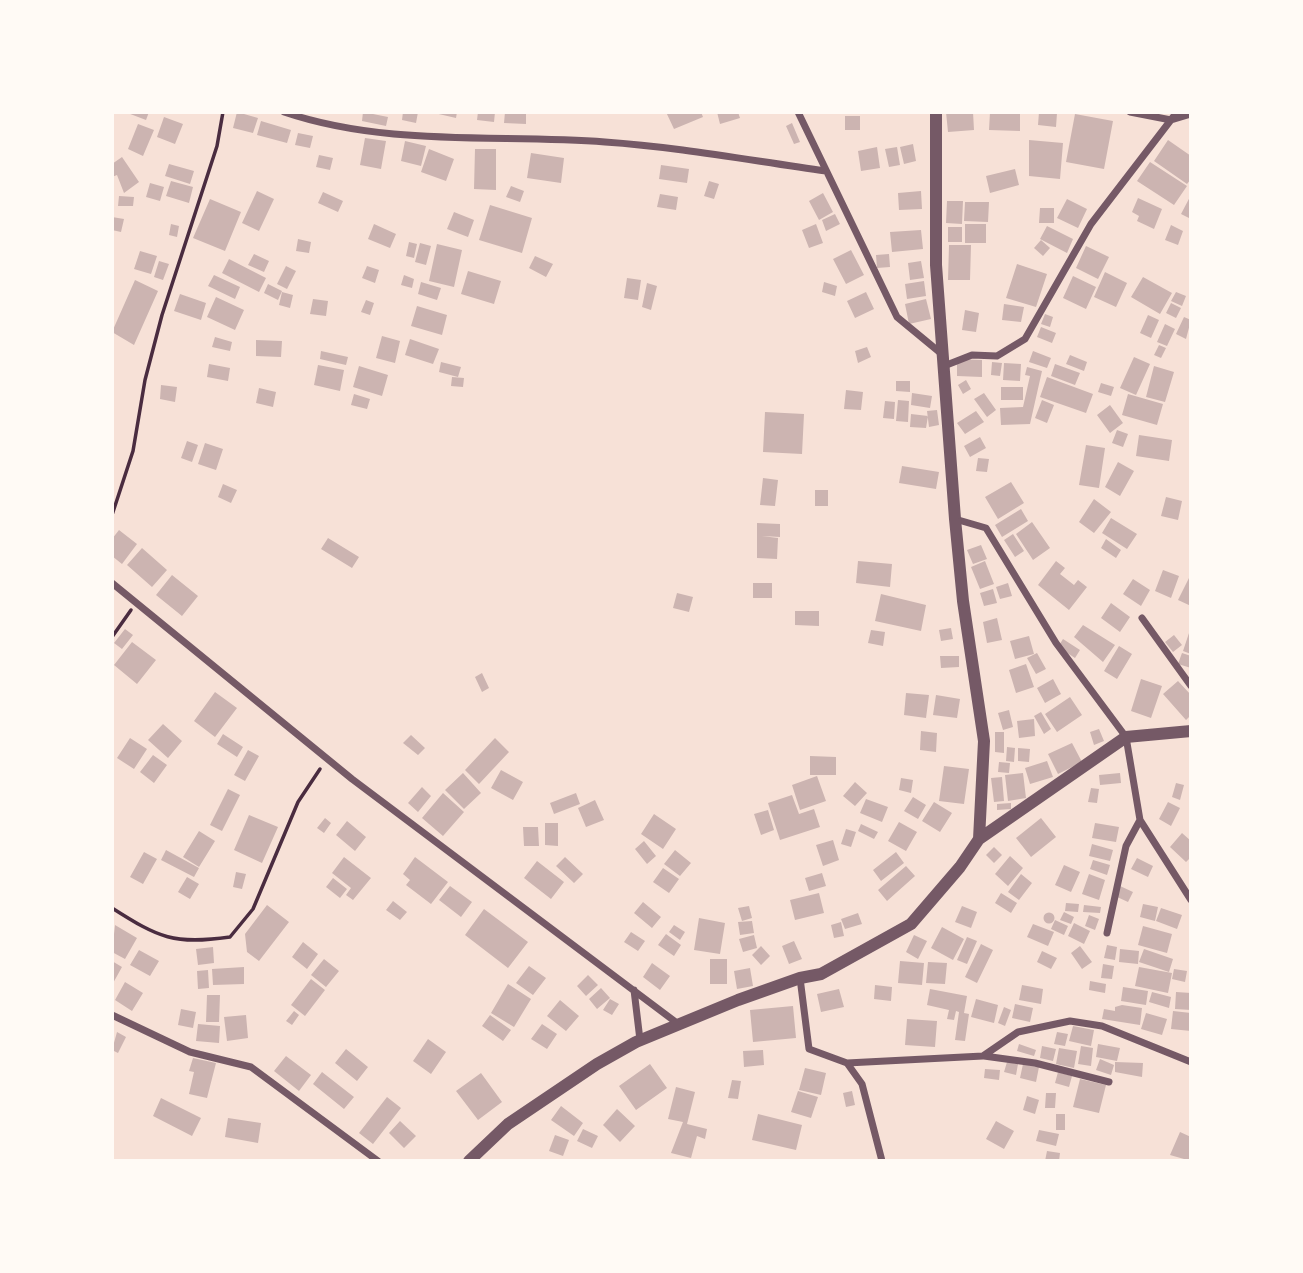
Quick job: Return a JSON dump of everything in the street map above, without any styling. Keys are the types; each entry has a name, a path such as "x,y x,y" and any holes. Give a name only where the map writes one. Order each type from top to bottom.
{"street":[{"path":"284,112 320,124 404,135 606,142 826,171"},
{"path":"798,112 897,317 944,361"},
{"path":"936,112 936,265 955,519 963,601 984,741 979,839"},
{"path":"1130,112 1171,120 1191,114"},
{"path":"944,361 972,355 997,356 1025,339 1091,224 1177,112"},
{"path":"955,519 986,528 1056,643 1126,737 1140,820 1191,900"},
{"path":"112,583 327,758 677,1023"},
{"path":"1142,618 1191,686"},
{"path":"469,1161 508,1124 597,1064 640,1040 677,1023 800,978 821,974 911,924 960,867 979,839 1126,737 1191,731"},
{"path":"1107,933 1126,846 1140,820"},
{"path":"800,978 809,1049 847,1063 983,1056 1035,1063 1109,1082"},
{"path":"634,990 640,1040"},
{"path":"112,1015 190,1052 251,1068 378,1161"},
{"path":"983,1056 1018,1032 1070,1021 1102,1026 1191,1062"},
{"path":"847,1063 862,1084 882,1161"}],"path":[{"path":"112,515 133,451 145,380 162,315 217,145 223,112"},
{"path":"112,637 136,602"},
{"path":"112,908 147,930 189,943 230,937 253,909 298,802 327,758"}],"building":[{"path":"125,112 149,112 146,120"},
{"path":"237,112 258,118 253,133 233,128"},
{"path":"363,112 388,117 386,126 362,121"},
{"path":"403,112 418,112 416,123 402,120"},
{"path":"430,112 457,112 456,118"},
{"path":"478,112 495,112 494,122 477,120"},
{"path":"505,112 526,112 526,124 504,123"},
{"path":"666,112 701,112 703,117 674,129"},
{"path":"717,112 738,112 740,118 720,124"},
{"path":"946,112 973,112 974,130 948,132"},
{"path":"990,112 1020,112 1020,131 989,130"},
{"path":"1039,112 1057,113 1056,127 1038,125"},
{"path":"1075,114 1113,121 1104,169 1066,162"},
{"path":"845,116 860,116 860,130 845,130"},
{"path":"164,117 183,124 175,144 157,137"},
{"path":"261,121 291,130 287,143 257,135"},
{"path":"792,123 800,142 794,144 786,126"},
{"path":"138,124 154,130 143,156 128,149"},
{"path":"298,133 313,136 310,148 295,145"},
{"path":"365,138 386,141 381,169 360,165"},
{"path":"1029,140 1063,143 1060,179 1029,176"},
{"path":"1168,140 1191,156 1191,179 1187,184 1154,161"},
{"path":"405,141 426,146 421,166 401,161"},
{"path":"913,144 916,161 904,164 900,147"},
{"path":"877,147 880,168 861,171 858,151"},
{"path":"897,147 900,165 889,167 885,149"},
{"path":"429,149 454,159 446,181 421,172"},
{"path":"475,149 496,149 496,190 474,189"},
{"path":"531,153 564,158 561,183 527,178"},
{"path":"319,155 333,158 330,170 316,167"},
{"path":"122,157 139,182 124,193 117,175 112,177 112,164"},
{"path":"1150,162 1187,186 1174,205 1137,181"},
{"path":"169,164 194,171 190,184 165,176"},
{"path":"661,165 689,169 687,183 659,179"},
{"path":"1015,169 1019,185 990,193 986,176"},
{"path":"171,181 193,187 189,203 166,196"},
{"path":"709,181 719,184 714,199 704,196"},
{"path":"150,183 164,187 160,201 146,197"},
{"path":"511,186 524,191 520,202 506,197"},
{"path":"257,191 274,199 259,231 242,223"},
{"path":"921,191 922,209 899,210 898,193"},
{"path":"323,192 343,201 338,212 318,203"},
{"path":"823,193 833,212 819,220 809,201"},
{"path":"660,194 678,197 676,210 657,207"},
{"path":"1191,195 1191,219 1181,214"},
{"path":"119,196 134,197 133,206 118,206"},
{"path":"1138,198 1162,209 1154,229 1137,221 1139,216 1132,212"},
{"path":"210,199 241,212 225,251 193,238"},
{"path":"1067,199 1087,209 1078,228 1057,218"},
{"path":"947,201 963,201 962,224 946,223"},
{"path":"965,202 989,202 988,222 964,221"},
{"path":"490,205 532,218 522,253 479,240"},
{"path":"1040,208 1054,208 1054,223 1039,223"},
{"path":"454,212 474,220 468,237 447,229"},
{"path":"835,214 840,224 826,231 822,220"},
{"path":"112,217 124,219 121,232 112,230"},
{"path":"171,224 179,226 177,237 169,235"},
{"path":"374,224 396,234 390,248 368,239"},
{"path":"816,224 823,243 809,248 802,230"},
{"path":"965,224 986,224 986,243 965,243"},
{"path":"1171,225 1183,231 1178,245 1165,240"},
{"path":"1047,226 1073,239 1067,253 1040,239"},
{"path":"948,227 962,227 962,242 948,242"},
{"path":"921,230 923,249 892,252 890,232"},
{"path":"298,239 311,242 309,253 296,251"},
{"path":"1041,240 1050,248 1043,256 1034,248"},
{"path":"409,242 417,244 414,258 406,256"},
{"path":"420,243 431,246 426,265 415,262"},
{"path":"437,244 462,250 454,287 429,281"},
{"path":"949,245 971,245 970,280 948,280"},
{"path":"1086,246 1109,257 1098,279 1076,268"},
{"path":"851,250 864,275 846,284 833,259"},
{"path":"140,251 157,256 151,274 134,269"},
{"path":"254,254 269,261 264,272 248,265"},
{"path":"889,254 890,267 877,268 876,255"},
{"path":"535,256 553,264 546,277 529,268"},
{"path":"229,259 266,278 259,292 222,273"},
{"path":"159,261 169,264 163,280 154,277"},
{"path":"921,261 924,278 910,280 908,263"},
{"path":"1017,264 1047,274 1036,307 1006,298"},
{"path":"286,266 296,271 287,289 277,284"},
{"path":"367,266 379,270 375,283 362,278"},
{"path":"468,271 501,281 494,304 461,294"},
{"path":"1105,272 1127,283 1116,307 1094,297"},
{"path":"214,275 240,287 235,299 208,286"},
{"path":"404,275 414,279 412,288 401,285"},
{"path":"1073,276 1096,287 1086,309 1063,298"},
{"path":"1143,277 1172,293 1160,314 1131,297"},
{"path":"627,278 641,280 638,300 624,298"},
{"path":"135,280 158,291 134,345 112,332"},
{"path":"924,281 926,296 907,299 905,284"},
{"path":"421,282 441,288 437,300 418,294"},
{"path":"824,282 837,286 835,296 822,292"},
{"path":"647,283 657,286 651,310 642,307"},
{"path":"268,284 282,291 278,300 264,293"},
{"path":"282,292 293,295 290,308 279,305"},
{"path":"866,292 874,309 855,318 847,301"},
{"path":"1176,292 1186,296 1182,306 1171,301"},
{"path":"180,294 206,303 201,320 174,311"},
{"path":"216,297 244,310 235,330 207,317"},
{"path":"313,299 328,301 326,316 310,314"},
{"path":"926,299 931,319 909,324 905,304"},
{"path":"366,300 374,303 370,315 361,312"},
{"path":"1171,303 1181,308 1176,318 1166,313"},
{"path":"1004,304 1024,307 1021,322 1002,320"},
{"path":"417,306 447,315 442,335 411,326"},
{"path":"965,310 979,313 976,332 962,330"},
{"path":"1045,314 1053,317 1050,327 1041,324"},
{"path":"1148,315 1159,320 1151,338 1140,333"},
{"path":"1184,317 1191,320 1186,339 1176,334"},
{"path":"1165,324 1175,329 1167,346 1157,342"},
{"path":"1041,327 1056,333 1052,343 1037,337"},
{"path":"382,336 400,341 395,363 376,358"},
{"path":"215,337 232,342 230,351 212,347"},
{"path":"410,339 439,349 433,364 405,355"},
{"path":"256,340 282,341 281,357 256,356"},
{"path":"1159,345 1166,348 1161,358 1154,355"},
{"path":"867,347 871,357 858,363 855,351"},
{"path":"321,351 348,357 346,365 320,359"},
{"path":"1033,351 1051,358 1047,368 1029,362"},
{"path":"1070,355 1087,362 1084,371 1066,364"},
{"path":"1134,357 1150,364 1136,395 1120,388"},
{"path":"957,359 982,360 982,377 957,376"},
{"path":"441,362 461,367 458,377 439,372"},
{"path":"992,362 1002,363 1000,376 991,375"},
{"path":"1004,363 1021,364 1020,381 1003,380"},
{"path":"209,364 230,368 228,381 207,377"},
{"path":"1055,364 1080,373 1075,385 1051,376"},
{"path":"318,365 344,370 340,391 314,385"},
{"path":"359,366 388,375 382,396 353,387"},
{"path":"1154,366 1174,372 1165,402 1146,397"},
{"path":"1027,367 1042,371 1030,424 1001,425 1000,408 1023,407 1030,376 1025,375"},
{"path":"452,377 464,378 463,387 451,386"},
{"path":"1047,377 1093,394 1086,413 1040,397"},
{"path":"966,380 971,389 963,394 958,385"},
{"path":"896,381 910,381 910,392 896,391"},
{"path":"1101,383 1114,387 1111,396 1098,392"},
{"path":"161,385 177,387 175,402 160,399"},
{"path":"1001,387 1023,387 1023,400 1001,400"},
{"path":"259,388 276,392 273,407 256,403"},
{"path":"846,390 863,392 861,410 844,409"},
{"path":"912,393 932,396 930,408 911,405"},
{"path":"984,393 996,410 987,417 974,399"},
{"path":"354,394 370,399 367,409 351,405"},
{"path":"1128,394 1163,404 1157,425 1122,415"},
{"path":"898,400 909,401 908,422 896,421"},
{"path":"1042,400 1054,405 1047,423 1035,418"},
{"path":"885,401 895,402 894,419 883,418"},
{"path":"1110,405 1123,423 1110,433 1097,415"},
{"path":"937,410 939,425 929,427 927,411"},
{"path":"976,411 984,422 965,434 957,423"},
{"path":"765,412 804,414 802,454 763,452"},
{"path":"911,414 928,416 926,428 910,427"},
{"path":"1117,430 1128,434 1123,447 1112,443"},
{"path":"1139,435 1172,440 1169,461 1136,456"},
{"path":"980,437 986,448 970,457 964,446"},
{"path":"187,441 198,445 192,462 181,458"},
{"path":"205,443 223,449 216,470 198,464"},
{"path":"1086,445 1105,448 1099,488 1079,485"},
{"path":"978,458 989,459 987,472 976,471"},
{"path":"1118,462 1134,471 1120,496 1105,487"},
{"path":"902,466 939,472 936,489 899,483"},
{"path":"763,478 778,480 775,506 760,505"},
{"path":"1011,482 1024,503 998,519 985,497"},
{"path":"223,484 237,490 231,503 218,497"},
{"path":"815,490 828,490 828,506 815,506"},
{"path":"1166,497 1182,501 1178,520 1161,516"},
{"path":"1094,499 1111,512 1094,533 1079,522"},
{"path":"1021,509 1028,521 1002,537 995,525"},
{"path":"1111,518 1137,534 1127,549 1102,533"},
{"path":"1032,522 1050,548 1033,560 1016,534"},
{"path":"757,523 780,524 780,537 762,536 778,538 777,559 757,558"},
{"path":"119,530 137,544 122,564 112,556 112,539"},
{"path":"1013,534 1024,551 1015,557 1004,540"},
{"path":"328,538 359,557 352,568 321,549"},
{"path":"1106,539 1121,550 1116,558 1101,548"},
{"path":"981,545 987,559 973,564 967,550"},
{"path":"142,548 167,570 152,587 127,565"},
{"path":"858,561 892,564 890,587 856,583"},
{"path":"985,561 994,584 980,589 971,567"},
{"path":"1056,561 1065,568 1060,574 1074,585 1078,580 1087,587 1069,610 1038,585"},
{"path":"1163,570 1179,576 1171,598 1155,591"},
{"path":"1191,574 1191,606 1178,600"},
{"path":"172,575 198,596 182,616 156,595"},
{"path":"1133,579 1150,590 1141,606 1123,594"},
{"path":"753,583 772,583 772,598 753,598"},
{"path":"1008,583 1012,596 1000,599 996,587"},
{"path":"993,589 997,603 984,606 980,593"},
{"path":"677,593 693,597 689,612 673,608"},
{"path":"881,594 926,605 921,631 875,621"},
{"path":"1111,603 1130,617 1120,632 1101,618"},
{"path":"795,611 819,611 819,626 795,625"},
{"path":"997,618 1002,640 987,643 983,622"},
{"path":"1083,625 1115,645 1103,662 1074,637"},
{"path":"1191,627 1191,654 1183,651"},
{"path":"951,628 953,639 941,641 939,630"},
{"path":"125,629 133,635 122,649 114,643"},
{"path":"871,630 885,632 883,646 868,643"},
{"path":"1174,635 1182,645 1173,652 1165,642"},
{"path":"1029,636 1034,654 1015,659 1010,641"},
{"path":"1063,639 1080,650 1075,658 1058,647"},
{"path":"132,642 156,660 137,684 114,665"},
{"path":"1119,646 1132,654 1117,679 1104,671"},
{"path":"1037,653 1046,669 1036,674 1027,658"},
{"path":"1182,653 1191,656 1191,668 1178,664"},
{"path":"940,656 959,656 959,667 941,668"},
{"path":"1026,664 1034,687 1016,693 1009,670"},
{"path":"482,673 489,688 482,692 475,677"},
{"path":"1053,679 1061,694 1045,703 1037,688"},
{"path":"1141,679 1162,686 1151,718 1131,711"},
{"path":"1178,681 1191,695 1191,715 1186,720 1163,694"},
{"path":"215,692 237,708 215,737 194,721"},
{"path":"906,693 929,695 926,718 904,715"},
{"path":"936,695 960,699 957,718 933,715"},
{"path":"1070,697 1082,715 1057,732 1045,714"},
{"path":"1009,710 1013,727 1003,730 998,713"},
{"path":"1041,712 1051,729 1044,734 1034,716"},
{"path":"1034,719 1035,736 1019,738 1017,721"},
{"path":"163,724 182,741 168,758 148,740"},
{"path":"1099,729 1104,741 1094,745 1090,732"},
{"path":"921,731 937,733 936,752 920,750"},
{"path":"995,732 1004,732 1004,753 995,752"},
{"path":"223,734 243,747 237,757 217,744"},
{"path":"411,735 425,748 418,755 403,743"},
{"path":"130,738 147,749 134,769 117,758"},
{"path":"495,738 509,752 479,784 465,770"},
{"path":"1072,743 1082,762 1058,774 1048,754"},
{"path":"1007,747 1015,748 1014,762 1006,761"},
{"path":"1018,748 1030,749 1029,762 1018,761"},
{"path":"248,750 259,756 245,781 234,775"},
{"path":"153,755 167,765 154,783 140,772"},
{"path":"810,756 836,757 836,775 810,775"},
{"path":"1047,761 1053,777 1030,784 1025,768"},
{"path":"999,762 1010,763 1009,773 998,772"},
{"path":"944,766 969,769 964,804 939,801"},
{"path":"501,770 523,782 513,800 491,788"},
{"path":"463,773 481,793 464,809 445,790"},
{"path":"1023,773 1026,798 1008,801 1005,775"},
{"path":"1120,773 1121,783 1100,785 1099,775"},
{"path":"817,776 826,801 800,810 792,785"},
{"path":"1002,777 1004,801 994,802 991,778"},
{"path":"901,778 913,780 911,793 899,790"},
{"path":"855,782 867,793 855,806 843,796"},
{"path":"1176,783 1184,785 1180,800 1172,797"},
{"path":"422,787 431,796 418,812 408,803"},
{"path":"1091,788 1099,789 1097,803 1088,802"},
{"path":"228,789 240,795 222,831 210,825"},
{"path":"443,793 464,812 443,836 422,818"},
{"path":"576,793 580,804 554,814 550,803"},
{"path":"792,795 799,814 814,809 820,827 780,840 768,803"},
{"path":"913,797 926,805 918,819 904,811"},
{"path":"866,799 888,807 882,822 860,813"},
{"path":"595,800 604,820 586,827 578,808"},
{"path":"934,802 952,813 940,832 922,821"},
{"path":"1168,802 1180,808 1171,826 1159,819"},
{"path":"1011,803 1011,809 997,810 997,804"},
{"path":"768,810 774,830 761,835 754,814"},
{"path":"654,814 676,829 663,849 641,834"},
{"path":"249,815 278,827 262,863 234,850"},
{"path":"325,818 331,823 324,833 317,828"},
{"path":"1041,818 1056,837 1031,857 1016,838"},
{"path":"347,821 366,837 355,851 336,835"},
{"path":"899,822 917,832 906,851 888,841"},
{"path":"545,823 558,823 558,846 545,845"},
{"path":"1095,823 1119,827 1116,842 1092,838"},
{"path":"861,824 878,832 874,839 858,831"},
{"path":"523,827 538,827 539,846 524,846"},
{"path":"846,829 856,832 851,847 841,844"},
{"path":"199,831 215,841 199,867 183,857"},
{"path":"1182,833 1191,841 1191,857 1186,862 1170,847"},
{"path":"833,840 839,860 823,866 816,845"},
{"path":"644,841 656,856 647,864 635,849"},
{"path":"1092,844 1113,850 1110,861 1089,856"},
{"path":"994,847 1002,855 994,863 986,855"},
{"path":"166,850 199,868 194,877 161,860"},
{"path":"675,850 691,863 680,876 664,864"},
{"path":"144,852 157,859 143,884 130,877"},
{"path":"896,852 904,863 881,881 873,870"},
{"path":"1010,856 1023,868 1008,886 995,874"},
{"path":"344,857 371,878 353,900 346,895 351,888 332,873"},
{"path":"415,857 448,882 431,904 406,885 410,880 403,874"},
{"path":"565,857 583,874 574,883 556,866"},
{"path":"1137,858 1153,866 1148,877 1131,869"},
{"path":"1093,860 1110,865 1107,875 1090,869"},
{"path":"537,861 564,882 551,899 524,878"},
{"path":"1064,865 1080,872 1071,892 1055,885"},
{"path":"906,866 915,876 887,901 878,890"},
{"path":"663,868 679,879 669,893 653,882"},
{"path":"236,872 246,874 242,889 233,887"},
{"path":"822,873 826,886 809,891 805,878"},
{"path":"1021,874 1032,883 1019,900 1008,892"},
{"path":"1089,874 1105,880 1099,900 1082,894"},
{"path":"187,877 199,884 190,899 178,892"},
{"path":"333,878 347,889 340,898 326,887"},
{"path":"450,886 472,902 461,917 439,900"},
{"path":"1120,886 1133,892 1128,902 1115,896"},
{"path":"819,893 824,913 795,920 790,900"},
{"path":"1001,893 1017,903 1011,913 995,903"},
{"path":"393,901 407,912 400,920 386,910"},
{"path":"643,902 661,917 652,928 634,913"},
{"path":"1066,903 1079,904 1078,912 1065,911"},
{"path":"1143,904 1158,907 1155,921 1140,917"},
{"path":"267,905 289,922 259,961 247,952 245,934"},
{"path":"1084,905 1101,907 1100,913 1083,912"},
{"path":"749,906 752,918 742,921 738,908"},
{"path":"962,906 977,912 971,928 955,922"},
{"path":"1161,908 1182,915 1177,929 1156,921"},
{"path":"484,909 528,942 508,968 465,935"},
{"path":"1064,912 1074,917 1071,924 1060,920"},
{"path":"858,913 862,924 845,929 841,919"},
{"path":"1049,913 1053,914 1053,922 1049,923 1045,922 1044,918 1045,914"},
{"path":"1089,915 1099,919 1095,930 1085,926"},
{"path":"699,918 725,923 720,954 694,950"},
{"path":"1055,920 1068,926 1064,935 1051,929"},
{"path":"752,921 754,933 740,935 738,922"},
{"path":"841,922 844,936 834,938 831,925"},
{"path":"1074,923 1090,931 1084,944 1068,936"},
{"path":"1033,924 1054,932 1048,946 1027,937"},
{"path":"115,925 137,938 125,959 112,952"},
{"path":"674,925 685,932 680,940 669,932"},
{"path":"1143,926 1172,934 1167,953 1138,945"},
{"path":"942,927 964,939 953,960 931,948"},
{"path":"631,932 645,941 638,951 624,942"},
{"path":"666,934 681,945 674,956 658,945"},
{"path":"754,935 757,948 743,952 739,939"},
{"path":"914,935 927,941 918,959 906,952"},
{"path":"967,937 977,941 967,964 957,960"},
{"path":"794,941 802,959 789,964 782,946"},
{"path":"303,942 318,954 307,969 292,957"},
{"path":"981,944 993,950 977,983 965,977"},
{"path":"1107,945 1117,947 1115,960 1104,958"},
{"path":"761,946 770,956 761,965 752,955"},
{"path":"1080,946 1092,962 1082,969 1071,953"},
{"path":"213,947 214,963 198,965 196,949"},
{"path":"1120,949 1139,951 1138,964 1119,962"},
{"path":"1144,949 1173,959 1169,972 1139,962"},
{"path":"139,950 159,961 150,976 130,965"},
{"path":"1042,951 1057,958 1051,969 1037,962"},
{"path":"324,959 339,971 326,987 311,975"},
{"path":"710,959 727,959 727,984 710,984"},
{"path":"112,961 122,967 112,985"},
{"path":"900,961 924,963 922,985 898,983"},
{"path":"928,962 947,963 945,984 926,983"},
{"path":"652,963 670,976 660,990 643,977"},
{"path":"1103,964 1114,966 1112,979 1101,978"},
{"path":"529,966 546,978 533,995 516,983"},
{"path":"244,967 244,984 213,985 212,969"},
{"path":"1139,967 1172,973 1168,993 1135,986"},
{"path":"750,968 753,986 737,989 734,971"},
{"path":"1174,969 1187,971 1185,982 1172,979"},
{"path":"208,970 209,988 198,989 197,971"},
{"path":"588,975 598,985 586,996 577,986"},
{"path":"311,979 325,990 305,1016 291,1005"},
{"path":"1090,981 1106,984 1105,993 1089,990"},
{"path":"125,982 143,993 132,1011 115,1000"},
{"path":"508,984 531,999 514,1027 491,1013"},
{"path":"875,985 892,987 891,1001 874,999"},
{"path":"1022,985 1043,989 1041,1004 1019,1000"},
{"path":"1123,987 1148,991 1146,1005 1121,1001"},
{"path":"601,988 610,998 597,1009 589,999"},
{"path":"839,989 844,1007 821,1012 817,994"},
{"path":"930,989 967,996 964,1013 969,1014 965,1041 955,1040 959,1012 956,1011 954,1020 947,1019 949,1010 927,1005"},
{"path":"1152,992 1171,997 1169,1008 1149,1002"},
{"path":"1176,992 1191,993 1191,1010 1175,1009"},
{"path":"207,995 220,995 219,1022 206,1022"},
{"path":"610,999 619,1004 612,1015 603,1010"},
{"path":"976,999 998,1005 994,1023 971,1017"},
{"path":"560,1000 579,1016 566,1031 547,1016"},
{"path":"1015,1004 1033,1008 1030,1022 1012,1018"},
{"path":"1122,1005 1142,1008 1140,1025 1102,1019 1104,1009 1115,1011 1115,1007"},
{"path":"793,1006 796,1038 753,1042 750,1010"},
{"path":"1004,1007 1011,1010 1005,1026 998,1023"},
{"path":"181,1009 196,1012 193,1028 178,1025"},
{"path":"294,1011 299,1015 292,1025 286,1021"},
{"path":"1173,1011 1191,1013 1191,1031 1171,1029"},
{"path":"1146,1013 1167,1019 1162,1035 1141,1029"},
{"path":"246,1015 248,1038 227,1041 224,1017"},
{"path":"490,1015 511,1030 503,1041 482,1026"},
{"path":"907,1019 937,1021 935,1047 905,1045"},
{"path":"198,1024 220,1026 219,1043 196,1041"},
{"path":"542,1024 557,1034 547,1049 531,1039"},
{"path":"1073,1026 1094,1030 1091,1046 1069,1041"},
{"path":"117,1032 126,1037 118,1053 112,1050"},
{"path":"1057,1032 1068,1034 1065,1046 1054,1044"},
{"path":"428,1039 446,1052 431,1074 413,1061"},
{"path":"1019,1044 1036,1050 1034,1056 1017,1051"},
{"path":"1098,1044 1120,1048 1117,1061 1096,1057"},
{"path":"1042,1046 1056,1049 1053,1061 1040,1058"},
{"path":"1081,1046 1093,1048 1091,1066 1078,1064"},
{"path":"1059,1048 1077,1051 1074,1068 1056,1064"},
{"path":"346,1049 368,1067 357,1081 335,1063"},
{"path":"763,1050 764,1065 744,1067 743,1051"},
{"path":"286,1056 311,1075 299,1091 274,1071"},
{"path":"193,1058 216,1063 207,1098 189,1094 194,1072 189,1071"},
{"path":"1100,1059 1114,1065 1111,1075 1096,1070"},
{"path":"1007,1062 1018,1064 1016,1075 1004,1072"},
{"path":"1115,1062 1143,1063 1142,1077 1115,1072"},
{"path":"650,1064 667,1088 636,1110 619,1086"},
{"path":"1023,1064 1039,1067 1036,1082 1020,1078"},
{"path":"805,1068 826,1073 821,1095 799,1090"},
{"path":"985,1069 1000,1070 999,1080 984,1078"},
{"path":"322,1072 354,1097 344,1109 313,1084"},
{"path":"1058,1072 1072,1076 1069,1087 1055,1083"},
{"path":"481,1073 502,1102 478,1120 456,1091"},
{"path":"1080,1079 1106,1085 1099,1113 1073,1107"},
{"path":"732,1080 741,1081 738,1099 728,1098"},
{"path":"676,1087 695,1092 687,1124 707,1129 705,1139 697,1136 691,1158 671,1153 683,1122 668,1119"},
{"path":"798,1091 818,1097 811,1118 791,1112"},
{"path":"852,1091 855,1105 846,1107 843,1093"},
{"path":"1046,1093 1056,1093 1055,1108 1045,1108"},
{"path":"1027,1096 1039,1100 1035,1114 1023,1110"},
{"path":"387,1097 401,1108 373,1144 359,1133"},
{"path":"161,1098 201,1118 192,1136 153,1116"},
{"path":"561,1106 583,1123 574,1136 551,1120"},
{"path":"617,1109 635,1126 620,1142 603,1125"},
{"path":"758,1114 802,1125 796,1150 752,1140"},
{"path":"1056,1114 1065,1114 1065,1130 1056,1130"},
{"path":"228,1118 261,1123 258,1143 225,1137"},
{"path":"400,1121 416,1136 404,1148 389,1133"},
{"path":"996,1121 1014,1131 1004,1149 986,1139"},
{"path":"583,1129 598,1136 592,1148 577,1141"},
{"path":"1039,1130 1059,1134 1056,1146 1036,1141"},
{"path":"1180,1132 1191,1137 1191,1161 1170,1155"},
{"path":"555,1135 569,1140 563,1156 549,1151"},
{"path":"1047,1151 1060,1153 1059,1161 1045,1161"}]}
